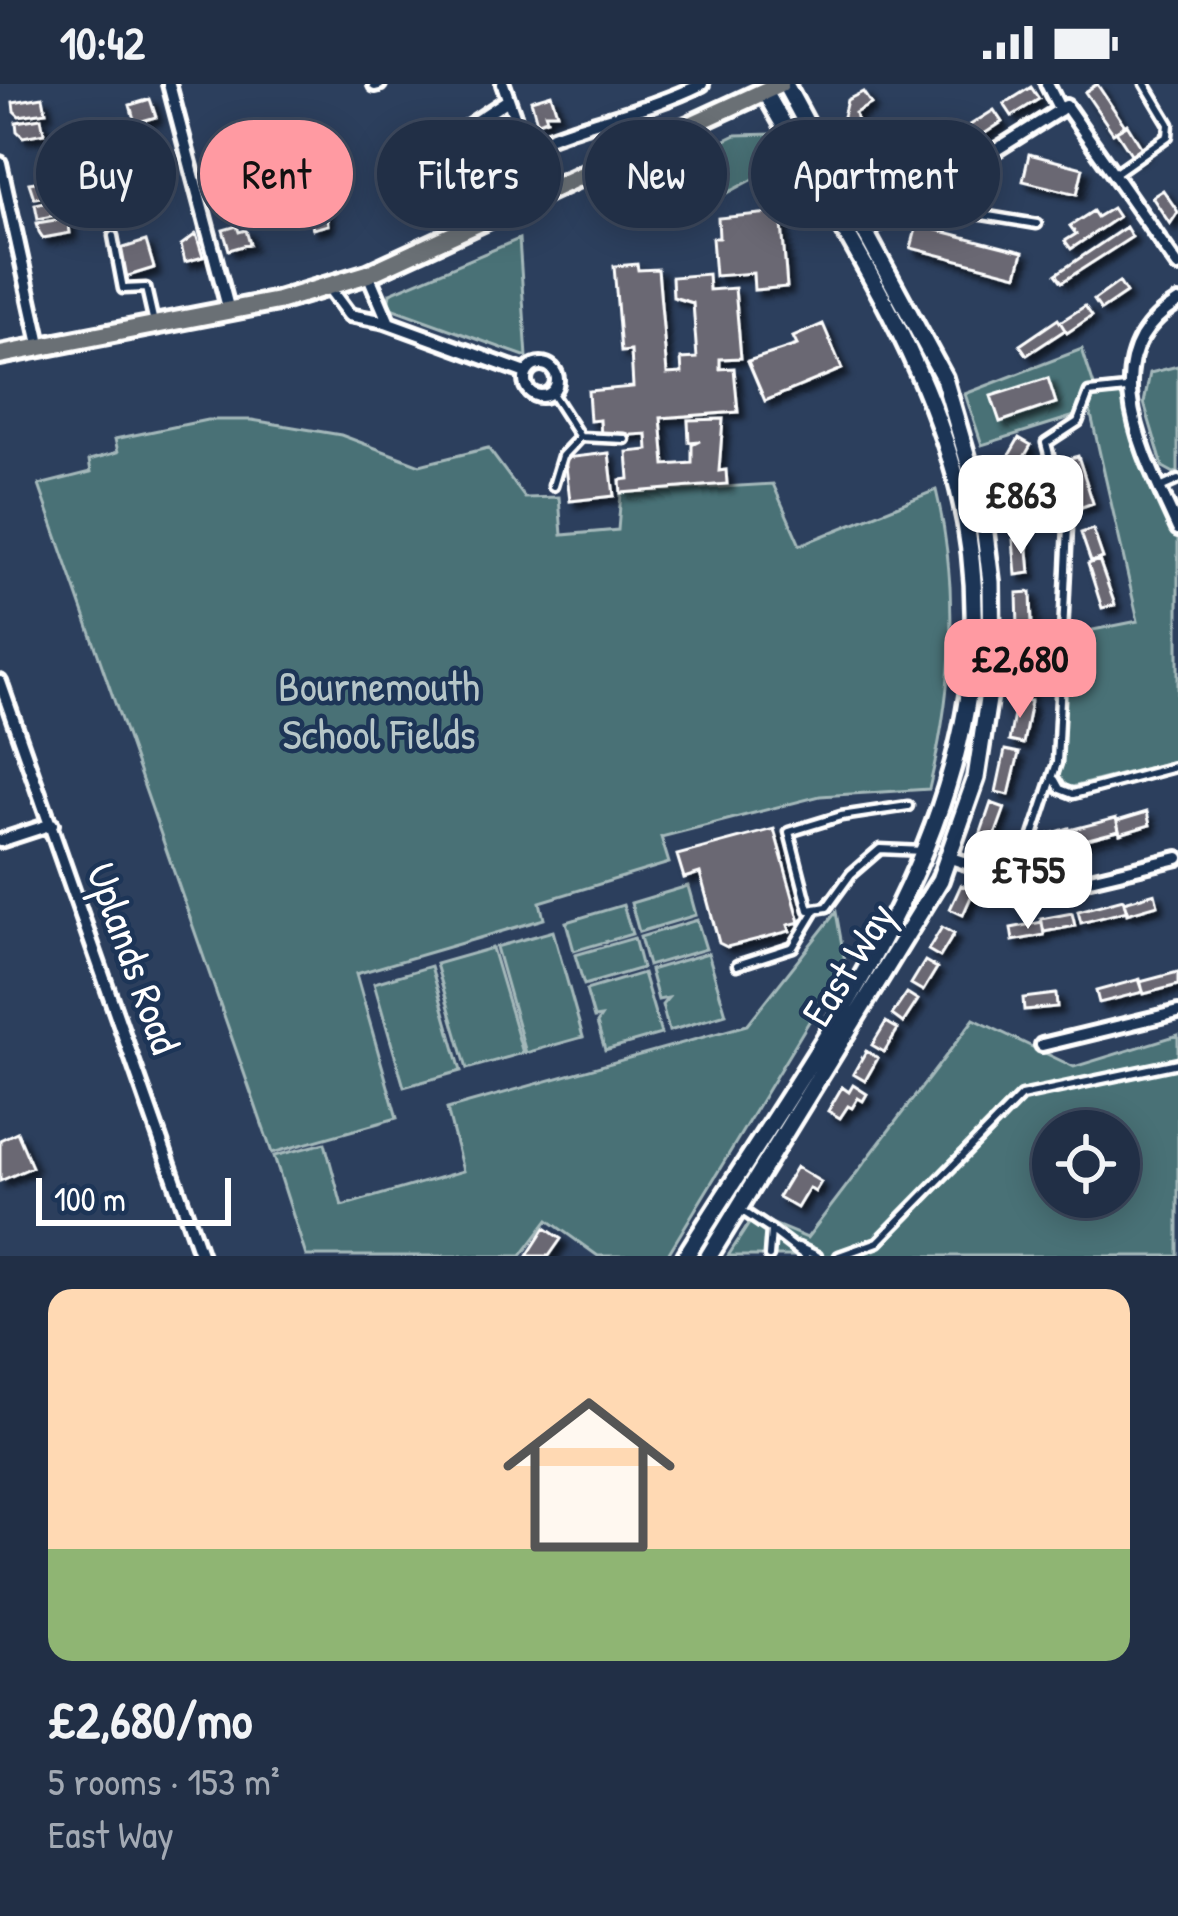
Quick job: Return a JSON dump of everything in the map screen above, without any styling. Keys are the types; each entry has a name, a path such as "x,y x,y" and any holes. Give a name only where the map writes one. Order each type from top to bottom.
{"main road":[{"path":"561,187 777,87"},
{"path":"0,355 329,288 471,228"}],"street":[{"path":"170,84 229,311"},
{"path":"503,84 515,120"},
{"path":"561,132 626,117 702,84"},
{"path":"1046,84 1060,110"},
{"name":"East Way","path":"777,87 801,120"},
{"name":"East Way","path":"777,87 789,120"},
{"path":"478,120 508,100"},
{"path":"1000,146 1066,106 1178,266"},
{"path":"0,163 41,349"},
{"name":"East Way","path":"686,1256 910,890 944,807 966,721 972,635 968,558 955,477 915,368 841,228"},
{"name":"East Way","path":"712,1252 929,899 976,778 992,673 992,582 975,476 935,360 865,228"},
{"path":"867,231 872,228"},
{"path":"368,274 389,323"},
{"path":"329,288 350,315 389,323 526,374"},
{"path":"1178,302 1143,335 1130,362 1126,389 1178,529"},
{"path":"538,364 550,367 557,379 551,392 532,394 526,374 538,364"},
{"name":"Uplands Road","path":"0,682 201,1256"},
{"path":"0,841 52,824"},
{"path":"948,857 1010,878"},
{"path":"1043,884 1090,880 1178,857"},
{"path":"1023,866 1037,870 1043,884 1036,896 1021,899 1010,890 1010,878 1023,866"},
{"path":"1042,1045 1178,1012"}],"lane":[{"path":"1145,84 1164,113 1168,136"},
{"path":"1114,174 1168,136 1178,137"},
{"path":"1000,218 1037,224"},
{"path":"113,236 123,290 146,288 155,326"},
{"path":"915,368 935,360"},
{"path":"1023,866 1054,776 1068,526 1046,443 1078,422 1089,393 1126,389"},
{"path":"551,392 580,437"},
{"path":"553,486 562,456 580,437 625,439"},
{"path":"955,477 975,476"},
{"path":"1160,488 1178,480"},
{"path":"1054,776 1060,789 1073,794 1178,766"},
{"path":"908,806 789,832 809,910 826,907 872,854 890,847 927,851"},
{"path":"944,807 964,814"},
{"path":"910,890 929,899"},
{"path":"737,965 793,947 816,909"},
{"path":"839,1256 878,1242 943,1169 1021,1096 1178,1063"},
{"path":"739,1209 817,1256"},
{"path":"769,1256 771,1230"},
{"path":"698,1238 712,1252"},
{"path":"795,1246 805,1256"}],"green space":[{"path":"751,135 751,180 727,193 727,139"},
{"path":"519,239 527,357 388,307 390,293"},
{"path":"1082,349 1095,389 1126,389 1178,529 1178,760 1068,788 1058,774 1068,635 1138,621 1087,397 1081,414 982,445 965,394"},
{"path":"1178,366 1178,472 1174,473 1163,467 1144,403 1150,373"},
{"name":"Bournemouth School Fields","path":"207,420 252,420 341,435 420,465 488,448 525,498 559,497 562,535 618,530 621,493 773,484 800,545 936,490 951,602 944,714 929,789 820,796 661,837 669,863 540,902 544,919 356,974 397,1118 272,1153 39,485 91,472 89,460 118,452 115,439"},
{"path":"688,886 696,915 639,932 631,903"},
{"path":"623,905 632,934 574,951 566,922"},
{"path":"836,912 845,962 667,1256 598,1256 548,1220 521,1256 306,1256 274,1156 325,1143 342,1206 463,1171 447,1109 747,1025"},
{"path":"697,920 706,949 648,966 640,937"},
{"path":"553,931 583,1037 526,1053 496,947"},
{"path":"634,938 642,968 584,985 575,955"},
{"path":"492,948 523,1053 467,1069 436,964"},
{"path":"708,953 726,1014 669,1031 662,1005 668,998 658,1000 650,970"},
{"path":"431,966 461,1071 404,1087 374,983"},
{"path":"643,973 661,1034 605,1050 597,1023 601,1017 594,1018 586,990"},
{"path":"974,1019 1074,1067 1178,1035 1178,1256 728,1256 754,1216 807,1238"}],"building":[{"path":"1097,84 1125,126 1113,133 1085,92"},
{"path":"1031,87 1039,99 1012,116 1004,104"},
{"path":"863,92 871,104 855,113 857,120 842,120 847,100"},
{"path":"551,94 557,113 545,113 547,119 536,120 531,100"},
{"path":"43,97 46,112 19,116 14,111 13,102"},
{"path":"150,99 156,117 134,120 130,105"},
{"path":"994,110 1002,122 1000,120 978,120"},
{"path":"41,118 41,120 36,120 36,135 23,137 16,122"},
{"path":"1127,124 1143,150 1133,157 1116,131"},
{"path":"1029,154 1083,168 1077,194 1023,181"},
{"path":"1163,190 1178,212 1170,224 1152,197"},
{"path":"1112,208 1118,217 1071,249 1065,241 1076,234 1070,226 1093,211 1097,217"},
{"path":"751,215 751,228 782,228 787,287 754,290 753,273 715,276 712,238 719,238 718,228 727,228 727,217"},
{"path":"1126,227 1132,237 1062,282 1056,274"},
{"path":"38,228 69,228 70,233 43,238"},
{"path":"916,228 929,228 1023,252 1017,275 911,248"},
{"path":"223,230 246,230 250,244 229,250"},
{"path":"196,234 203,257 185,262 181,245"},
{"path":"146,241 154,268 125,277 117,250"},
{"path":"637,264 638,270 658,269 667,374 682,373 681,359 697,358 693,303 673,297 672,277 708,274 709,290 735,288 741,358 720,359 720,369 734,368 738,412 661,418 665,465 692,463 692,445 700,441 689,442 688,420 723,419 719,471 726,470 727,484 621,493 620,480 629,479 627,452 648,450 647,434 601,437 600,420 590,421 588,391 633,387 631,351 621,352 614,266"},
{"path":"1119,282 1126,293 1101,310 1094,300"},
{"path":"1085,306 1092,316 1067,333 1060,322"},
{"path":"1058,319 1065,330 1027,355 1020,345"},
{"path":"823,324 842,369 765,401 748,361 797,345 793,337"},
{"path":"1048,378 1056,403 1000,422 991,396"},
{"path":"1019,438 1031,445 1012,478 1000,471"},
{"path":"609,453 614,496 570,501 565,458"},
{"path":"1078,456 1093,503 1079,508 1063,460"},
{"path":"1020,490 1026,524 1012,526 1006,492"},
{"path":"1093,529 1103,558 1091,562 1081,533"},
{"path":"1027,539 1030,573 1016,575 1013,540"},
{"path":"1099,560 1115,605 1102,608 1088,564"},
{"path":"1031,592 1032,626 1018,627 1017,593"},
{"path":"1020,650 1034,652 1029,695 1015,693"},
{"path":"1017,699 1031,701 1023,744 1009,741"},
{"path":"1005,750 1019,753 1009,795 996,792"},
{"path":"991,803 1005,808 990,849 977,844"},
{"path":"1147,812 1150,825 1120,834 1117,821"},
{"path":"1116,818 1119,831 1073,843 1069,830"},
{"path":"1069,828 1072,840 1043,848 1040,837"},
{"path":"774,829 800,922 788,925 790,931 727,947 719,943 700,873 684,878 677,855"},
{"path":"961,885 974,890 963,915 950,909"},
{"path":"1155,893 1158,905 1127,914 1124,902"},
{"path":"1123,899 1127,911 1081,923 1078,911"},
{"path":"1072,913 1075,926 1044,932 1041,919"},
{"path":"1042,922 1044,935 1013,941 1011,928"},
{"path":"942,927 954,934 940,957 928,950"},
{"path":"925,961 937,968 923,991 911,984"},
{"path":"1178,972 1178,985 1144,994 1140,982"},
{"path":"1140,979 1143,992 1099,1003 1096,991"},
{"path":"907,993 918,1000 903,1023 892,1015"},
{"path":"1056,994 1057,1007 1024,1010 1023,998"},
{"path":"886,1022 898,1029 884,1052 872,1045"},
{"path":"866,1051 878,1058 865,1081 853,1074"},
{"path":"853,1085 867,1094 863,1101 858,1098 840,1118 828,1111 842,1087 849,1092"},
{"path":"17,1132 32,1167 0,1181 0,1140"},
{"path":"796,1167 821,1182 815,1192 809,1188 797,1208 778,1197"},
{"path":"545,1228 561,1239 549,1256 527,1256"}]}
